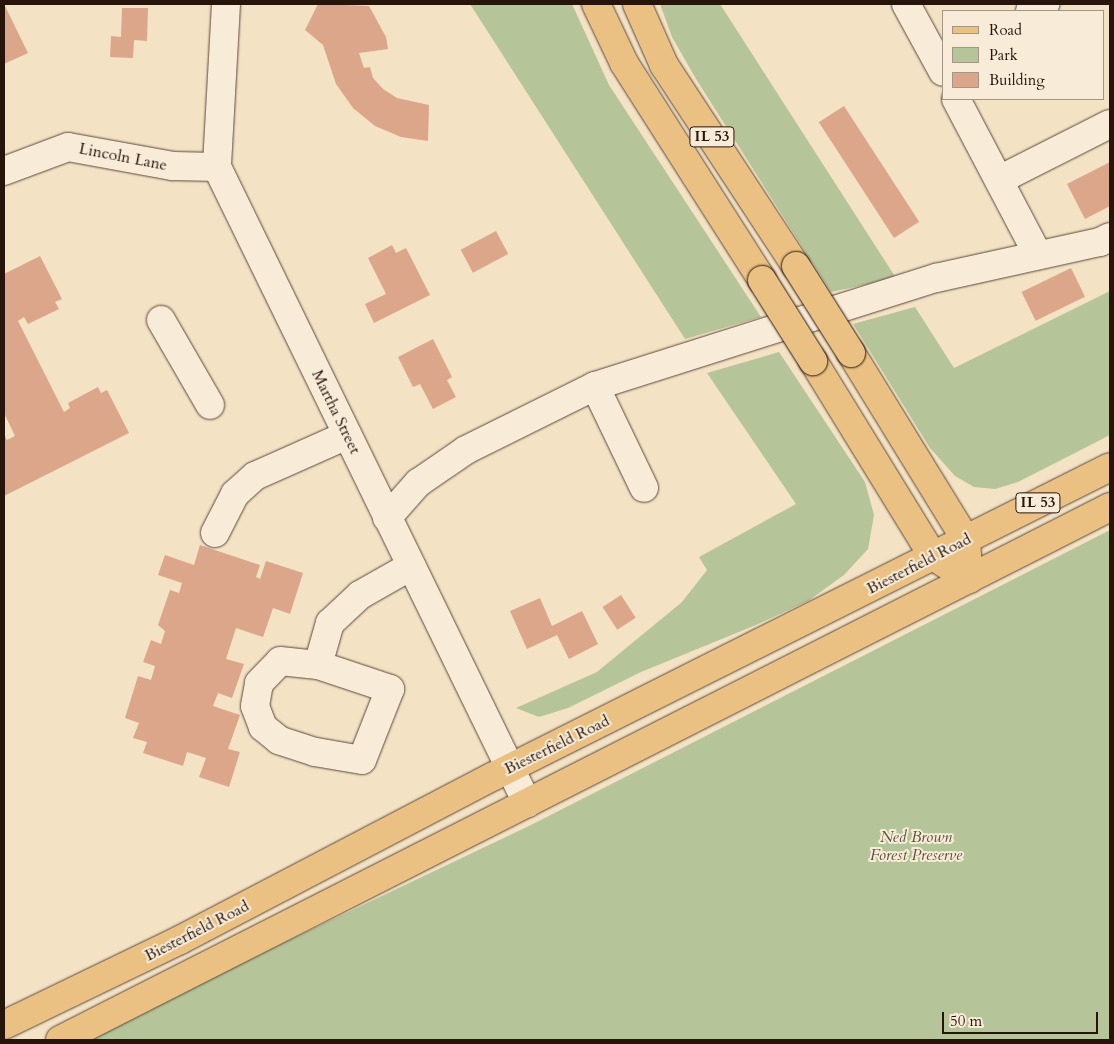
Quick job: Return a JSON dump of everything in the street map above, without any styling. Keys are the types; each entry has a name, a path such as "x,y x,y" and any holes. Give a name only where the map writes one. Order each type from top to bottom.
{"main road":[{"path":"596,4 624,62 813,361 933,556 969,579"},
{"name":"IL 53","path":"637,4 664,65 796,266 966,540 969,579"},
{"name":"Biesterfield Road","path":"4,1025 180,940 500,773 1110,467"},
{"name":"Biesterfield Road","path":"60,1040 1110,507"}],"street":[{"name":"Martha Street","path":"226,4 217,167 411,566 500,773 527,803"},
{"path":"906,4 940,63"},
{"path":"1032,10 1045,4"},
{"path":"957,100 1038,255"},
{"path":"999,180 1110,124"},
{"name":"Lincoln Lane","path":"4,171 68,146 173,166 217,167"},
{"path":"387,518 418,483 466,450 595,386 936,278 1110,237"},
{"path":"161,320 210,405"},
{"path":"595,386 644,488"},
{"path":"215,533 235,494 255,476 347,435"},
{"path":"318,665 330,623 360,595 411,566"},
{"path":"280,661 318,665 390,689 362,760 316,752 279,740 262,727 255,706 259,683 280,661"}],"green space":[{"path":"470,4 572,4 609,85 761,317 685,339"},
{"path":"660,4 720,4 896,278 831,292 696,79 672,37"},
{"path":"1110,291 1110,435 1018,482 995,489 974,487 955,476 930,448 853,324 915,307 954,368"},
{"path":"779,352 865,482 874,515 868,549 844,575 808,601 756,625 641,672 568,708 539,717 516,708 597,672 682,602 707,570 699,557 796,504 707,373"},
{"name":"Ned Brown Forest Preserve","path":"1110,530 1110,1040 79,1040 533,824"}],"building":[{"path":"4,4 28,53 4,64"},
{"path":"318,4 369,6 386,37 388,49 359,53 364,68 370,67 373,78 383,89 397,98 429,105 428,141 401,137 375,126 353,108 336,84 323,45 305,30"},
{"path":"122,8 148,8 147,41 134,40 133,58 110,57 111,36 121,37"},
{"path":"844,106 919,222 894,238 819,122"},
{"path":"1110,162 1110,206 1085,219 1067,184"},
{"path":"496,231 508,254 473,273 461,250"},
{"path":"392,245 396,253 406,248 430,295 374,323 365,304 386,294 368,258"},
{"path":"40,256 62,299 55,302 59,309 28,324 24,317 18,321 64,412 70,408 68,403 98,387 101,393 107,390 129,433 4,496 4,434 7,440 15,436 4,413 4,274"},
{"path":"1071,268 1085,297 1036,321 1022,292"},
{"path":"433,339 452,377 447,380 456,397 433,409 420,384 413,387 398,357"},
{"path":"200,545 260,565 256,577 260,579 266,561 303,573 290,614 273,608 263,637 236,628 226,659 244,664 232,698 218,693 213,706 240,715 228,749 240,752 229,787 199,777 206,758 187,752 183,766 143,753 147,742 133,738 139,723 125,718 138,676 151,680 155,666 143,662 151,640 161,644 165,631 158,625 170,590 179,593 182,583 158,575 165,555 194,565"},
{"path":"621,595 636,618 617,630 603,607"},
{"path":"540,598 552,626 582,611 598,644 569,659 557,635 527,649 510,611"}]}
